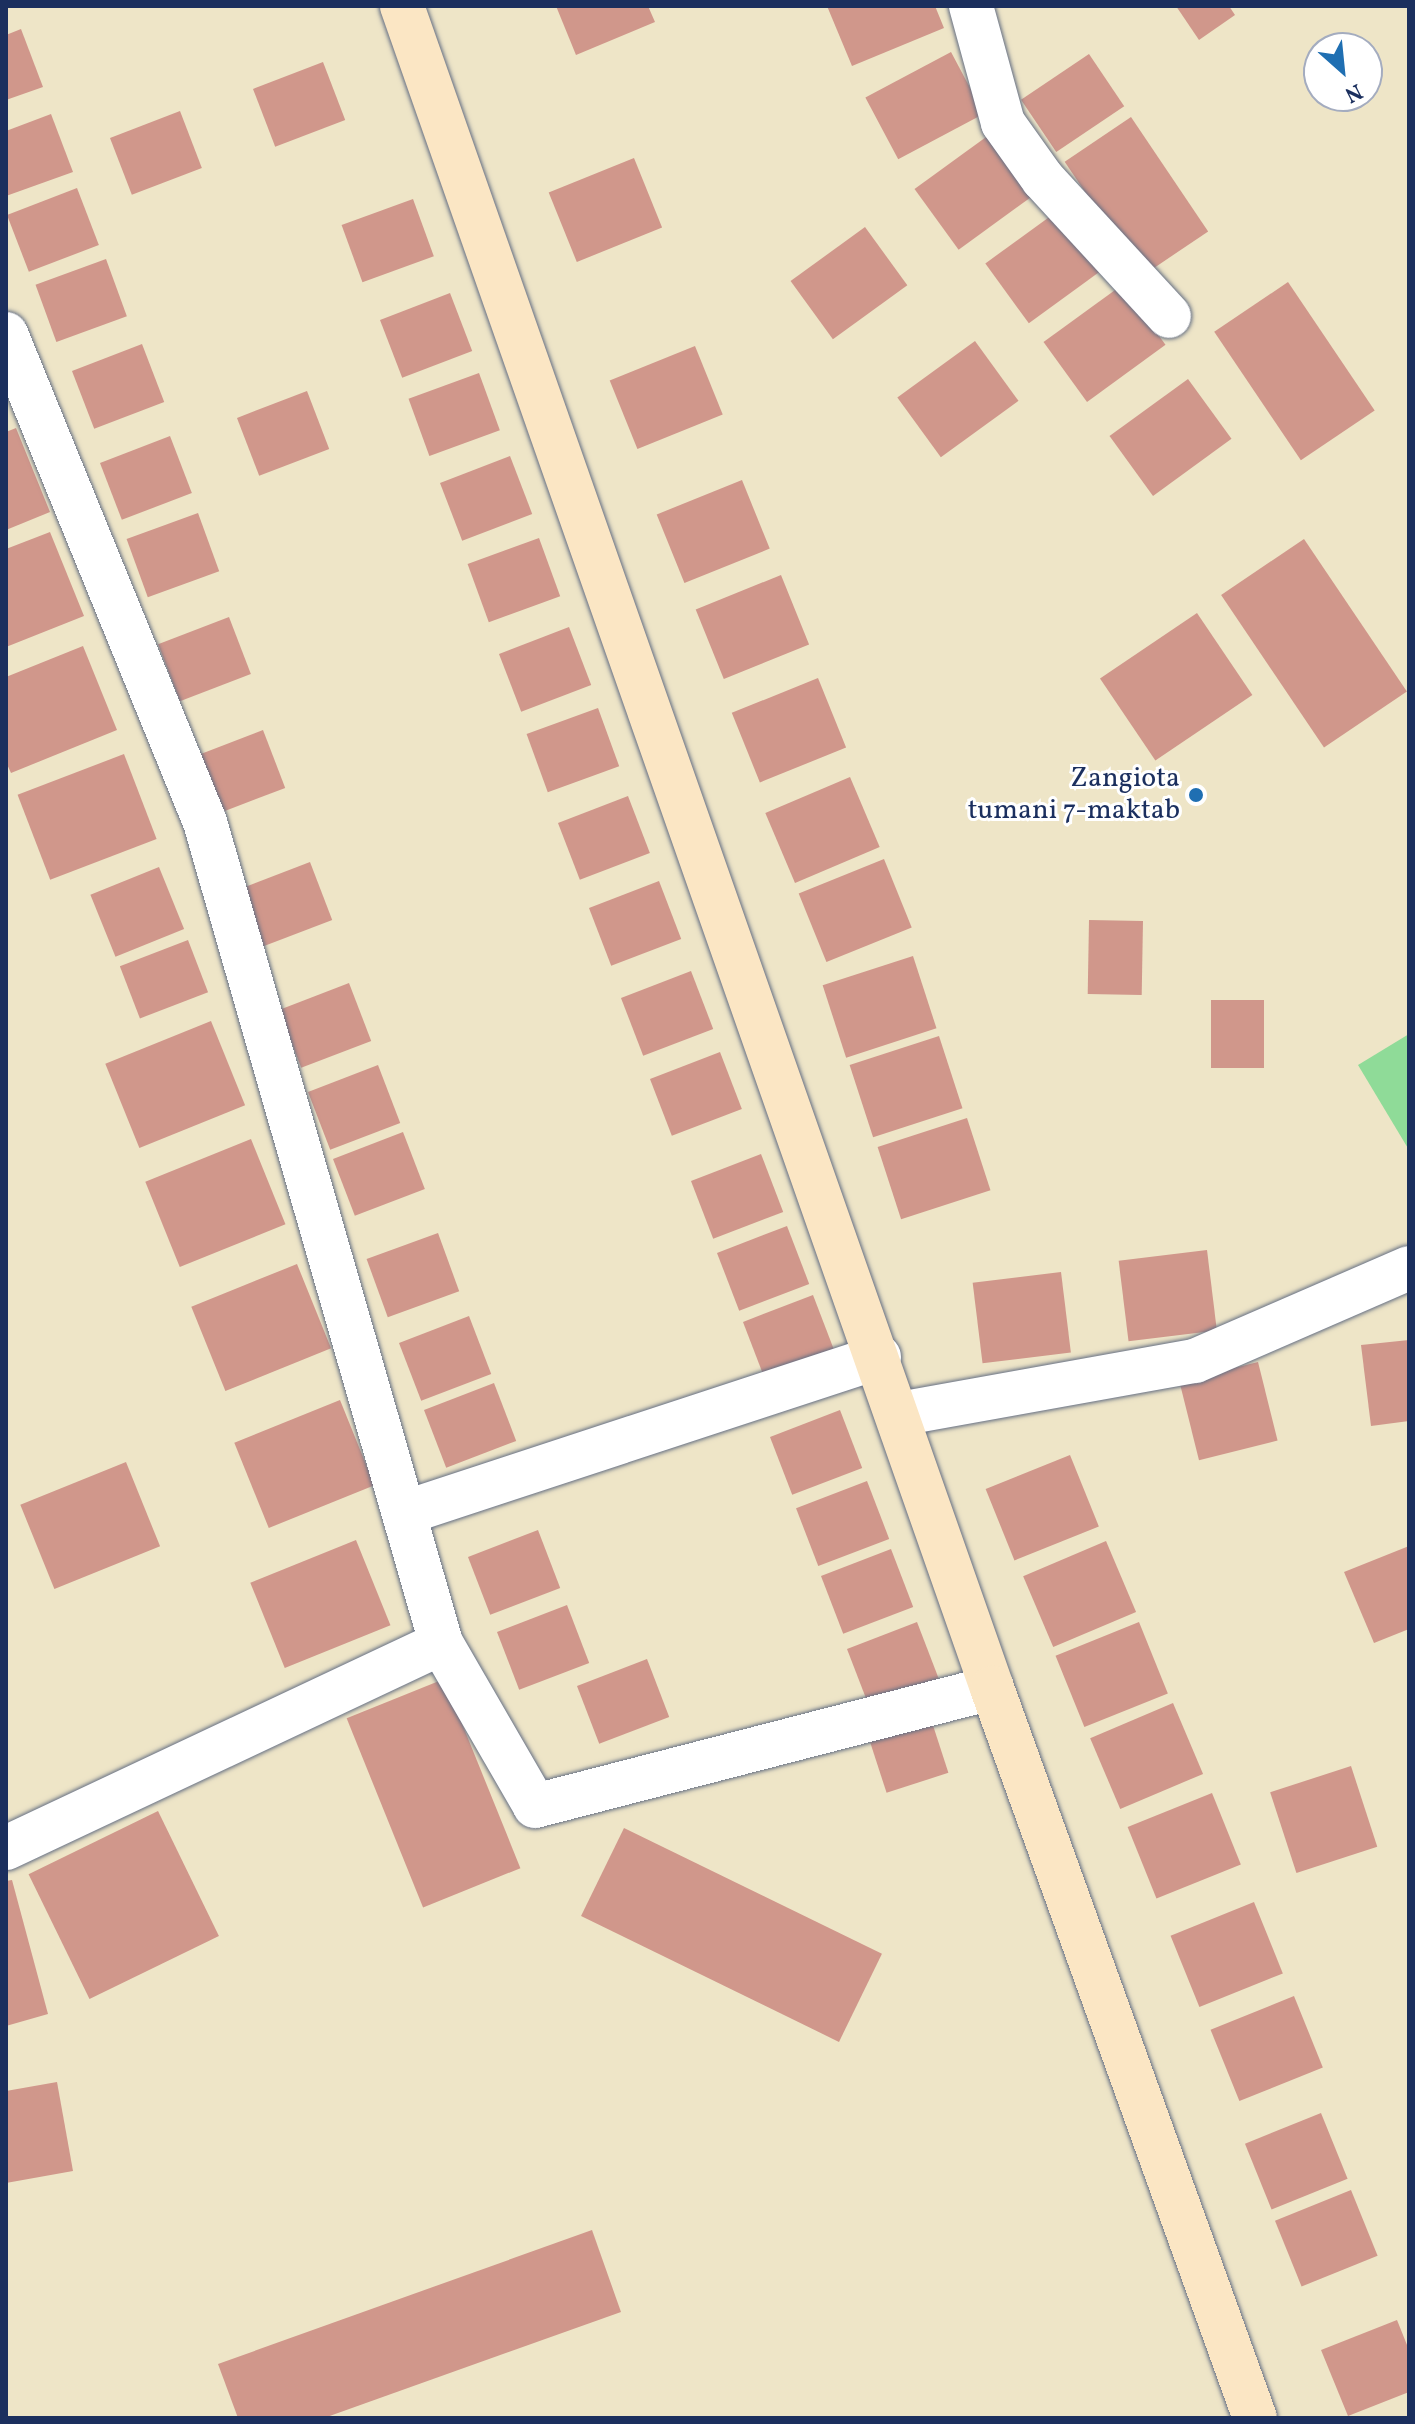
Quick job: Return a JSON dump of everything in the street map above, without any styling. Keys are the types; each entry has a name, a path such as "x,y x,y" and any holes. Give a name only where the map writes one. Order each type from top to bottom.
{"main road":[{"path":"402,6 899,1414 992,1688 1255,2418"}],"street":[{"path":"971,6 1003,123 1043,179 1169,316"},
{"path":"6,334 205,822 441,1643 535,1806 992,1688"},
{"path":"899,1414 1195,1361 1409,1268"},
{"path":"404,1513 879,1357"},
{"path":"6,1848 441,1643"}],"green space":[{"path":"1409,1034 1409,1150 1358,1065"}],"building":[{"path":"556,6 648,6 655,22 576,55"},
{"path":"827,6 935,6 944,28 852,66"},
{"path":"1176,6 1229,6 1235,15 1199,40"},
{"path":"21,29 43,87 6,100 6,35"},
{"path":"951,52 984,114 898,159 865,98"},
{"path":"1089,54 1124,106 1056,152 1021,100"},
{"path":"323,62 345,120 275,147 253,89"},
{"path":"180,111 202,168 132,195 110,138"},
{"path":"51,114 73,172 6,196 6,131"},
{"path":"1131,117 1208,231 1142,276 1065,162"},
{"path":"993,132 1037,193 959,250 915,189"},
{"path":"634,158 662,228 577,262 549,192"},
{"path":"77,188 99,245 29,272 7,215"},
{"path":"413,199 434,256 362,282 342,225"},
{"path":"1063,207 1106,267 1029,323 985,263"},
{"path":"865,227 907,285 833,339 791,281"},
{"path":"106,259 127,316 56,342 36,285"},
{"path":"1288,282 1375,411 1301,460 1214,332"},
{"path":"1122,285 1165,345 1087,402 1044,342"},
{"path":"450,293 472,351 402,378 380,320"},
{"path":"975,341 1018,401 941,457 897,397"},
{"path":"142,344 164,402 94,429 72,371"},
{"path":"695,346 723,415 637,449 610,380"},
{"path":"479,373 500,430 429,456 409,399"},
{"path":"1188,379 1231,439 1153,496 1110,436"},
{"path":"307,391 329,449 259,476 237,418"},
{"path":"16,428 50,512 6,530 6,432"},
{"path":"170,436 192,493 122,520 100,463"},
{"path":"510,456 532,514 462,541 440,483"},
{"path":"742,480 770,549 684,583 657,514"},
{"path":"198,513 219,571 148,597 127,539"},
{"path":"50,532 84,616 6,647 6,549"},
{"path":"539,538 560,596 489,622 468,564"},
{"path":"1304,539 1407,692 1324,747 1221,595"},
{"path":"781,575 809,645 724,679 696,609"},
{"path":"1197,613 1252,695 1155,761 1100,678"},
{"path":"229,617 251,674 180,701 158,644"},
{"path":"569,627 591,685 521,712 499,654"},
{"path":"83,646 117,730 11,773 6,762 6,677"},
{"path":"818,678 846,748 760,782 732,713"},
{"path":"598,708 619,766 548,792 527,734"},
{"path":"263,730 285,788 215,815 193,757"},
{"path":"124,754 157,839 50,880 18,795"},
{"path":"850,777 880,847 795,883 765,813"},
{"path":"628,796 650,853 580,880 558,823"},
{"path":"884,859 912,928 826,962 799,893"},
{"path":"310,862 332,920 262,947 240,889"},
{"path":"159,867 184,929 115,957 90,895"},
{"path":"659,881 681,939 611,966 589,908"},
{"path":"1089,920 1143,921 1142,995 1088,994"},
{"path":"188,940 208,992 140,1018 120,966"},
{"path":"913,956 936,1028 846,1058 823,985"},
{"path":"691,971 713,1029 643,1056 621,998"},
{"path":"349,983 371,1041 301,1068 279,1010"},
{"path":"1211,1000 1264,1000 1264,1068 1211,1068"},
{"path":"211,1021 245,1105 139,1148 105,1064"},
{"path":"939,1036 962,1108 873,1137 850,1065"},
{"path":"720,1052 742,1109 672,1136 650,1079"},
{"path":"378,1065 400,1123 330,1150 308,1092"},
{"path":"967,1118 990,1190 901,1219 878,1147"},
{"path":"403,1132 425,1189 355,1216 333,1159"},
{"path":"251,1139 285,1224 180,1267 145,1182"},
{"path":"761,1154 783,1212 713,1239 691,1181"},
{"path":"787,1226 809,1284 739,1311 717,1253"},
{"path":"438,1233 459,1291 388,1317 367,1259"},
{"path":"1207,1250 1217,1330 1129,1341 1119,1261"},
{"path":"297,1264 331,1348 225,1391 191,1307"},
{"path":"1061,1272 1071,1352 983,1363 973,1283"},
{"path":"813,1295 835,1353 765,1380 743,1322"},
{"path":"469,1316 491,1374 421,1401 399,1343"},
{"path":"1409,1340 1409,1421 1371,1426 1361,1345"},
{"path":"1258,1362 1278,1441 1199,1460 1179,1382"},
{"path":"494,1383 516,1441 446,1468 424,1410"},
{"path":"340,1400 374,1485 269,1528 234,1443"},
{"path":"840,1410 862,1468 792,1495 770,1437"},
{"path":"1070,1455 1099,1526 1014,1560 986,1489"},
{"path":"126,1462 160,1546 54,1589 20,1505"},
{"path":"867,1481 889,1539 818,1566 796,1508"},
{"path":"538,1530 560,1588 490,1615 468,1557"},
{"path":"356,1540 390,1625 285,1668 250,1583"},
{"path":"1106,1541 1136,1612 1053,1647 1023,1576"},
{"path":"1409,1546 1409,1629 1374,1643 1344,1572"},
{"path":"891,1549 913,1607 843,1634 821,1576"},
{"path":"567,1605 589,1663 519,1690 497,1632"},
{"path":"917,1622 939,1679 869,1706 847,1649"},
{"path":"1139,1622 1168,1693 1084,1727 1056,1656"},
{"path":"647,1659 669,1717 599,1744 577,1686"},
{"path":"444,1679 520,1868 423,1907 347,1718"},
{"path":"1173,1703 1203,1774 1120,1809 1090,1738"},
{"path":"928,1710 948,1773 887,1793 866,1730"},
{"path":"1351,1766 1377,1847 1296,1873 1270,1792"},
{"path":"1212,1793 1241,1864 1156,1898 1128,1827"},
{"path":"158,1811 219,1936 90,1999 29,1874"},
{"path":"624,1828 882,1954 839,2042 581,1916"},
{"path":"12,1880 48,2014 6,2026 6,1881"},
{"path":"1254,1902 1283,1973 1199,2007 1171,1936"},
{"path":"1294,1996 1323,2067 1239,2101 1211,2030"},
{"path":"57,2082 73,2171 6,2183 6,2091"},
{"path":"1321,2113 1348,2179 1272,2210 1245,2144"},
{"path":"1351,2190 1378,2256 1302,2287 1275,2221"},
{"path":"592,2230 621,2312 324,2418 238,2418 218,2364"},
{"path":"1397,2320 1409,2350 1409,2392 1348,2416 1321,2350"}],"place":[{"name":"Zangiota tumani 7-maktab","path":"1196,795"}]}
